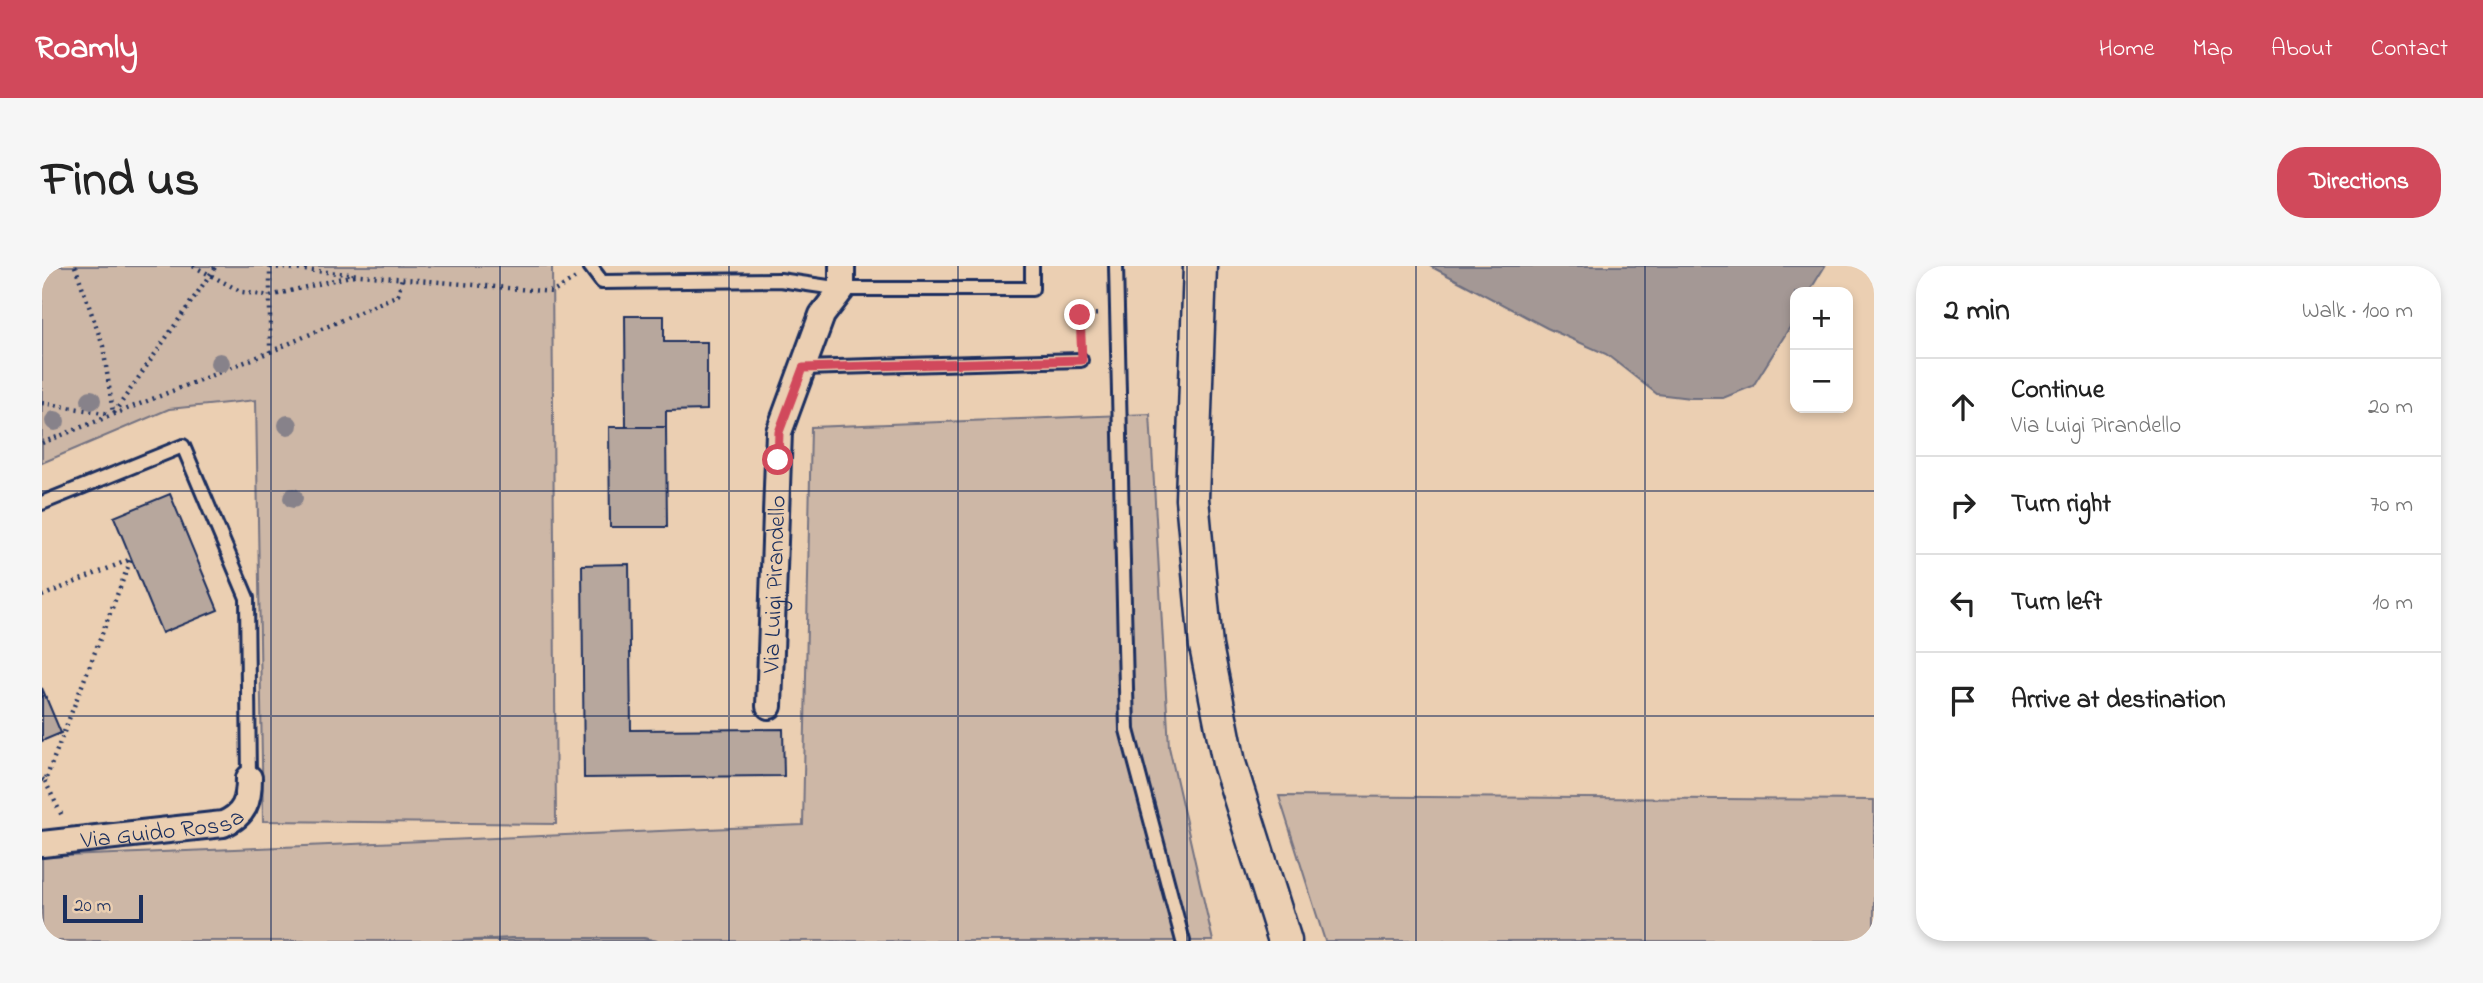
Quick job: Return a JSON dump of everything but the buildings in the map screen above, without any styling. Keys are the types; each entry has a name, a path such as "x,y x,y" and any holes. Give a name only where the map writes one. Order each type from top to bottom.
{"street":[{"path":"1200,266 1192,499 1206,646 1229,763 1285,941"},
{"name":"Via Luigi Pirandello","path":"769,706 779,432 822,316 842,278"},
{"name":"Via Guido Rossa","path":"53,843 223,824 235,819 246,807 249,778"}],"lane":[{"path":"590,268 602,282 842,278 1032,289 1032,266"},
{"path":"1116,266 1127,730 1183,941"},
{"path":"803,368 1082,360"},
{"path":"42,503 183,446 247,598 249,778"}],"path":[{"path":"75,266 103,346 113,414"},
{"path":"193,266 242,292 270,296 358,274"},
{"path":"113,414 216,266"},
{"path":"270,352 270,266 553,292 590,268"},
{"path":"42,443 270,352 398,295 402,278"},
{"path":"1082,360 1080,315 1117,314"},
{"path":"42,403 113,414"},
{"path":"42,596 131,559 44,780 64,818 53,843"}],"shaded area":[{"path":"42,266 552,266 556,824 263,821 256,400 169,409 42,463"},
{"path":"1430,266 1825,266 1812,287 1790,287 1790,327 1753,386 1723,398 1657,394 1606,354 1547,328"},
{"path":"1150,414 1169,747 1213,941 657,941 643,938 42,941 42,857 803,825 811,427"},
{"path":"1279,796 1874,800 1874,941 1325,941"},
{"path":"511,938 643,938 657,941 459,941"}],"route":[{"path":"778,460 779,432 803,368 1082,360 1080,315"}]}
